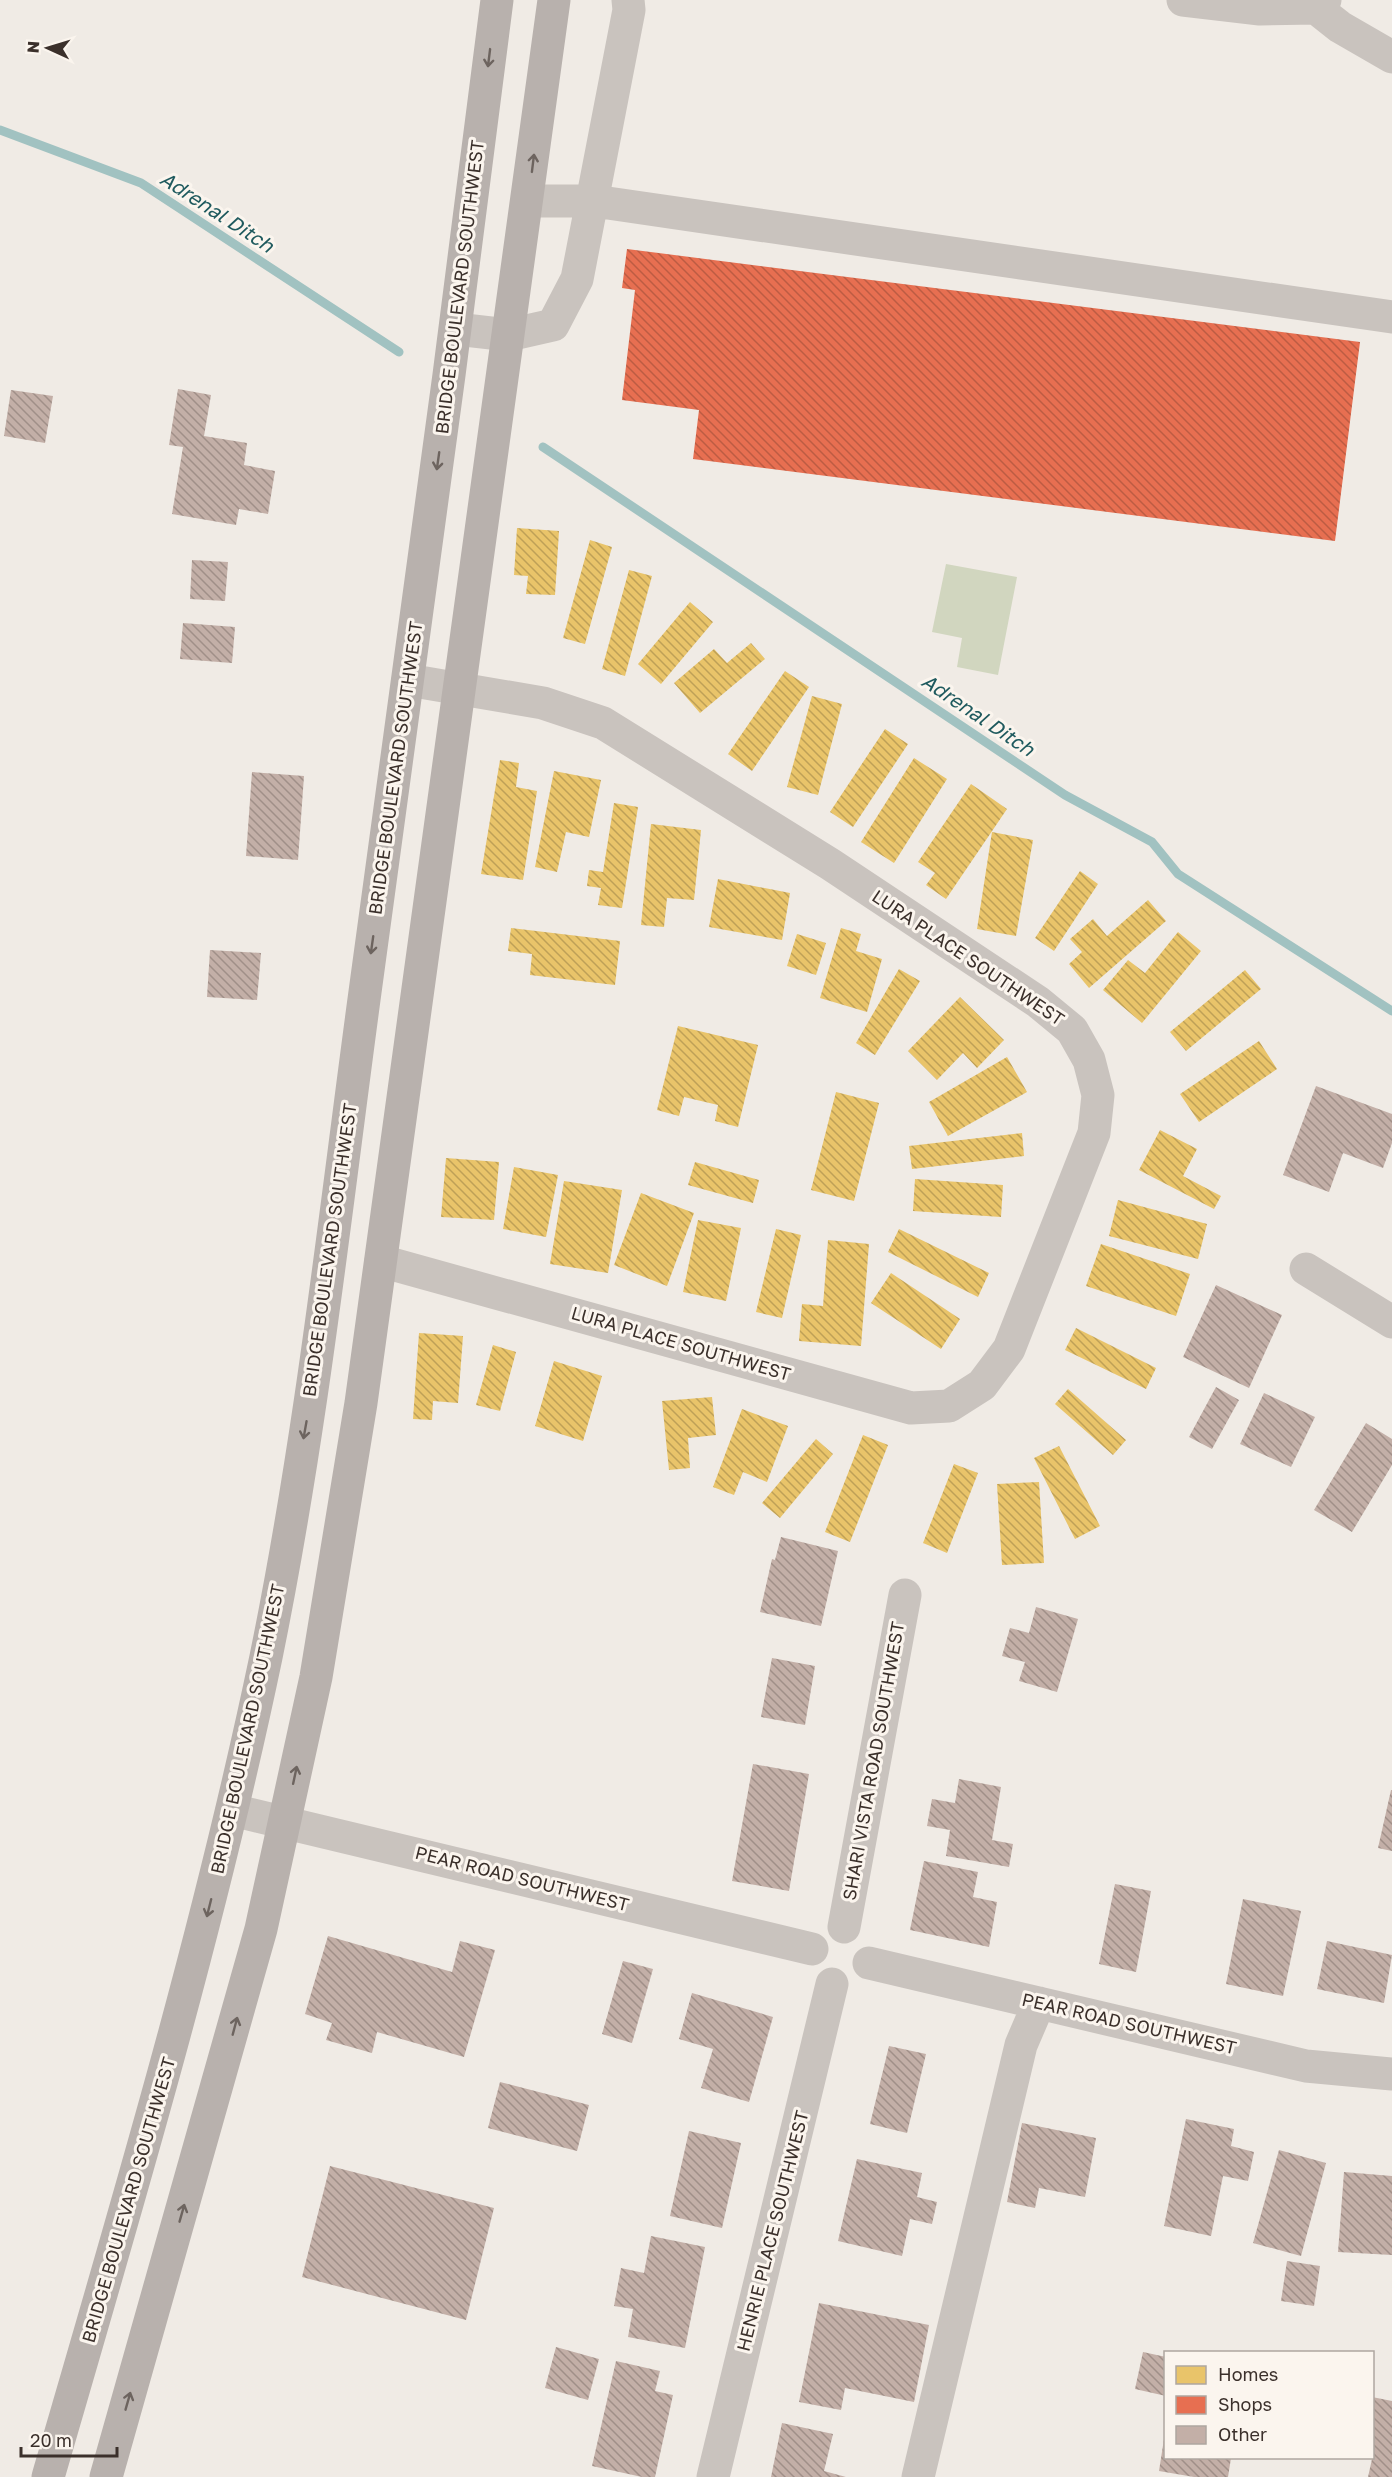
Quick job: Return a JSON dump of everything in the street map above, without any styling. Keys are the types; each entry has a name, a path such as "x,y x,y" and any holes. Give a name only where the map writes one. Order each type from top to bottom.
{"main road":[{"name":"BRIDGE BOULEVARD SOUTHWEST","path":"48,2477 182,2013 232,1810 266,1653 307,1420 456,329 497,0"},
{"path":"105,2477 261,1929 316,1677 341,1539 381,1261 554,0"}],"street":[{"path":"456,329 509,335 553,325 577,279 594,201 629,10 628,0"},
{"path":"1183,0 1260,9 1321,4 1340,27 1392,57"},
{"path":"528,201 594,201 1392,317"},
{"name":"LURA PLACE SOUTHWEST","path":"381,1261 911,1408 950,1406 982,1385 1009,1349 1094,1133 1098,1095 1089,1060 1072,1030 1038,1002 830,864 603,723 543,703 408,680"},
{"path":"1306,1269 1392,1322"},
{"name":"SHARI VISTA ROAD SOUTHWEST","path":"844,1927 905,1595"},
{"name":"PEAR ROAD SOUTHWEST","path":"232,1810 812,1949"},
{"path":"844,1927 861,1935 867,1944 869,1963 858,1979 841,1985 832,1984 817,1974 813,1966 812,1949 825,1931 844,1927"},
{"name":"PEAR ROAD SOUTHWEST","path":"869,1963 1306,2066 1392,2074"},
{"name":"HENRIE PLACE SOUTHWEST","path":"713,2477 832,1984"},
{"path":"918,2477 1021,2045 1039,2003"}],"green space":[{"path":"946,564 1017,577 998,675 957,667 962,638 932,632"}],"building: Homes":[{"path":"517,528 559,531 555,595 526,594 528,576 514,575"},
{"path":"590,540 612,547 585,644 563,638"},
{"path":"629,570 652,576 625,676 602,669"},
{"path":"690,602 713,622 661,684 638,664"},
{"path":"751,643 765,659 700,713 674,683 714,649 727,663"},
{"path":"785,671 809,687 752,771 728,754"},
{"path":"812,696 842,704 818,795 787,787"},
{"path":"885,729 908,744 853,827 830,812"},
{"path":"914,758 947,779 894,863 861,842"},
{"path":"500,760 519,763 516,787 537,791 523,880 481,874"},
{"path":"554,771 601,780 589,837 566,832 557,872 535,867"},
{"path":"971,784 1007,809 946,899 926,885 935,873 918,862"},
{"path":"614,803 638,807 622,908 598,905 601,888 587,886 589,870 603,872"},
{"path":"651,824 701,830 694,900 667,898 664,927 641,925"},
{"path":"992,832 1033,840 1016,936 977,929"},
{"path":"1080,871 1098,884 1054,951 1035,938"},
{"path":"718,879 790,893 782,940 709,927"},
{"path":"1148,900 1166,921 1089,988 1069,964 1082,952 1070,939 1093,919 1107,936"},
{"path":"511,928 620,941 615,985 530,975 532,954 508,951"},
{"path":"841,928 861,934 856,951 882,959 867,1012 820,998"},
{"path":"1178,932 1201,951 1142,1023 1103,990 1128,960 1145,973"},
{"path":"797,934 826,943 816,975 787,966"},
{"path":"899,969 920,981 875,1055 856,1043"},
{"path":"1245,970 1261,989 1186,1051 1170,1032"},
{"path":"960,997 1004,1040 977,1068 963,1053 937,1080 908,1051"},
{"path":"678,1026 758,1045 738,1127 715,1121 718,1105 684,1097 679,1116 657,1110"},
{"path":"1259,1041 1277,1069 1199,1122 1180,1094"},
{"path":"1007,1057 1027,1092 948,1136 929,1102"},
{"path":"836,1092 879,1103 854,1201 811,1190"},
{"path":"1160,1130 1197,1149 1183,1176 1221,1196 1214,1209 1139,1170"},
{"path":"1022,1133 1024,1156 912,1169 909,1146"},
{"path":"446,1158 499,1162 494,1220 441,1217"},
{"path":"695,1162 759,1180 753,1203 688,1185"},
{"path":"514,1167 558,1175 546,1237 503,1229"},
{"path":"915,1179 1003,1185 1001,1217 913,1211"},
{"path":"564,1181 622,1190 608,1273 550,1264"},
{"path":"641,1193 694,1213 667,1286 614,1265"},
{"path":"1118,1200 1207,1224 1198,1259 1109,1236"},
{"path":"698,1220 741,1228 726,1301 683,1292"},
{"path":"776,1229 801,1235 782,1318 756,1312"},
{"path":"899,1229 989,1273 978,1297 888,1252"},
{"path":"828,1240 869,1244 861,1346 799,1341 802,1304 823,1306"},
{"path":"1101,1244 1190,1274 1176,1316 1086,1286"},
{"path":"891,1273 960,1319 941,1349 871,1303"},
{"path":"1076,1328 1156,1368 1146,1389 1065,1350"},
{"path":"419,1333 463,1336 458,1403 433,1401 432,1420 413,1419"},
{"path":"493,1345 516,1352 500,1411 476,1405"},
{"path":"554,1361 602,1376 583,1441 535,1426"},
{"path":"1068,1389 1126,1440 1113,1455 1055,1404"},
{"path":"712,1397 716,1435 688,1438 690,1468 669,1470 662,1401"},
{"path":"742,1409 788,1426 767,1482 743,1472 734,1495 713,1487"},
{"path":"863,1435 888,1445 850,1542 825,1532"},
{"path":"816,1439 833,1454 780,1518 762,1503"},
{"path":"1059,1446 1100,1526 1075,1539 1034,1458"},
{"path":"954,1464 978,1473 947,1553 923,1543"},
{"path":"1039,1482 1044,1563 1002,1565 997,1484"}],"building: Shops":[{"path":"627,249 1360,342 1335,541 693,459 699,410 622,400 635,290 622,288"}],"building: Other":[{"path":"178,389 211,395 204,436 247,443 244,465 275,471 268,514 239,509 236,525 172,514 183,447 169,445"},
{"path":"11,390 53,396 45,443 4,436"},
{"path":"192,560 228,562 225,601 190,599"},
{"path":"183,623 235,627 232,663 180,659"},
{"path":"252,772 304,776 298,860 246,856"},
{"path":"210,950 261,953 257,1000 207,997"},
{"path":"1316,1086 1392,1114 1392,1143 1383,1168 1343,1153 1329,1192 1283,1175"},
{"path":"1216,1285 1282,1315 1249,1388 1183,1357"},
{"path":"1216,1387 1239,1400 1212,1449 1189,1437"},
{"path":"1264,1393 1315,1417 1291,1467 1240,1444"},
{"path":"1366,1423 1392,1439 1392,1465 1352,1532 1314,1510"},
{"path":"781,1537 838,1551 821,1626 760,1612 772,1559 775,1560"},
{"path":"1036,1607 1078,1619 1057,1692 1019,1681 1025,1662 1002,1656 1010,1628 1029,1633"},
{"path":"772,1658 815,1666 805,1725 761,1717"},
{"path":"753,1764 809,1774 789,1891 732,1881"},
{"path":"959,1779 1001,1787 992,1840 1013,1844 1009,1867 946,1856 950,1830 927,1826 932,1799 955,1803"},
{"path":"1392,1790 1392,1851 1378,1848"},
{"path":"924,1861 978,1872 973,1897 997,1902 989,1947 910,1930"},
{"path":"1115,1884 1151,1891 1136,1972 1099,1964"},
{"path":"1243,1899 1301,1911 1283,1996 1226,1984"},
{"path":"328,1936 452,1972 460,1941 495,1950 464,2057 377,2032 372,2053 326,2040 332,2023 305,2014"},
{"path":"1327,1941 1392,1955 1384,2003 1317,1989"},
{"path":"623,1961 653,1969 632,2043 602,2034"},
{"path":"692,1993 773,2017 749,2102 701,2088 713,2049 679,2039"},
{"path":"889,2046 926,2054 907,2133 870,2124"},
{"path":"500,2082 589,2105 577,2151 488,2128"},
{"path":"1186,2119 1234,2129 1231,2146 1254,2152 1248,2181 1223,2176 1211,2236 1164,2226"},
{"path":"1022,2123 1096,2138 1085,2197 1039,2188 1035,2208 1007,2202"},
{"path":"689,2131 741,2143 722,2228 670,2216"},
{"path":"1279,2150 1326,2163 1301,2256 1253,2243"},
{"path":"857,2159 922,2173 917,2197 937,2202 932,2224 910,2219 902,2256 838,2241"},
{"path":"330,2166 494,2208 466,2320 302,2277"},
{"path":"1344,2172 1392,2176 1392,2255 1338,2252"},
{"path":"651,2236 705,2247 685,2348 628,2337 633,2309 614,2306 621,2268 644,2273"},
{"path":"1287,2261 1320,2266 1314,2306 1281,2301"},
{"path":"819,2303 929,2325 914,2402 845,2388 841,2410 799,2402"},
{"path":"556,2347 599,2359 588,2400 545,2388"},
{"path":"1143,2352 1164,2357 1164,2396 1135,2389"},
{"path":"616,2361 660,2371 655,2391 673,2395 655,2477 642,2477 592,2466"},
{"path":"1374,2397 1392,2401 1392,2477 1368,2477 1372,2459 1374,2459"},
{"path":"782,2423 833,2434 824,2471 846,2477 771,2477"},
{"path":"1164,2439 1164,2459 1231,2459 1228,2477 1194,2477 1159,2471"}],"waterway":[{"name":"Adrenal Ditch","path":"0,130 141,183 399,352"},
{"name":"Adrenal Ditch","path":"543,447 1065,795 1152,842 1178,874 1392,1011"}]}
